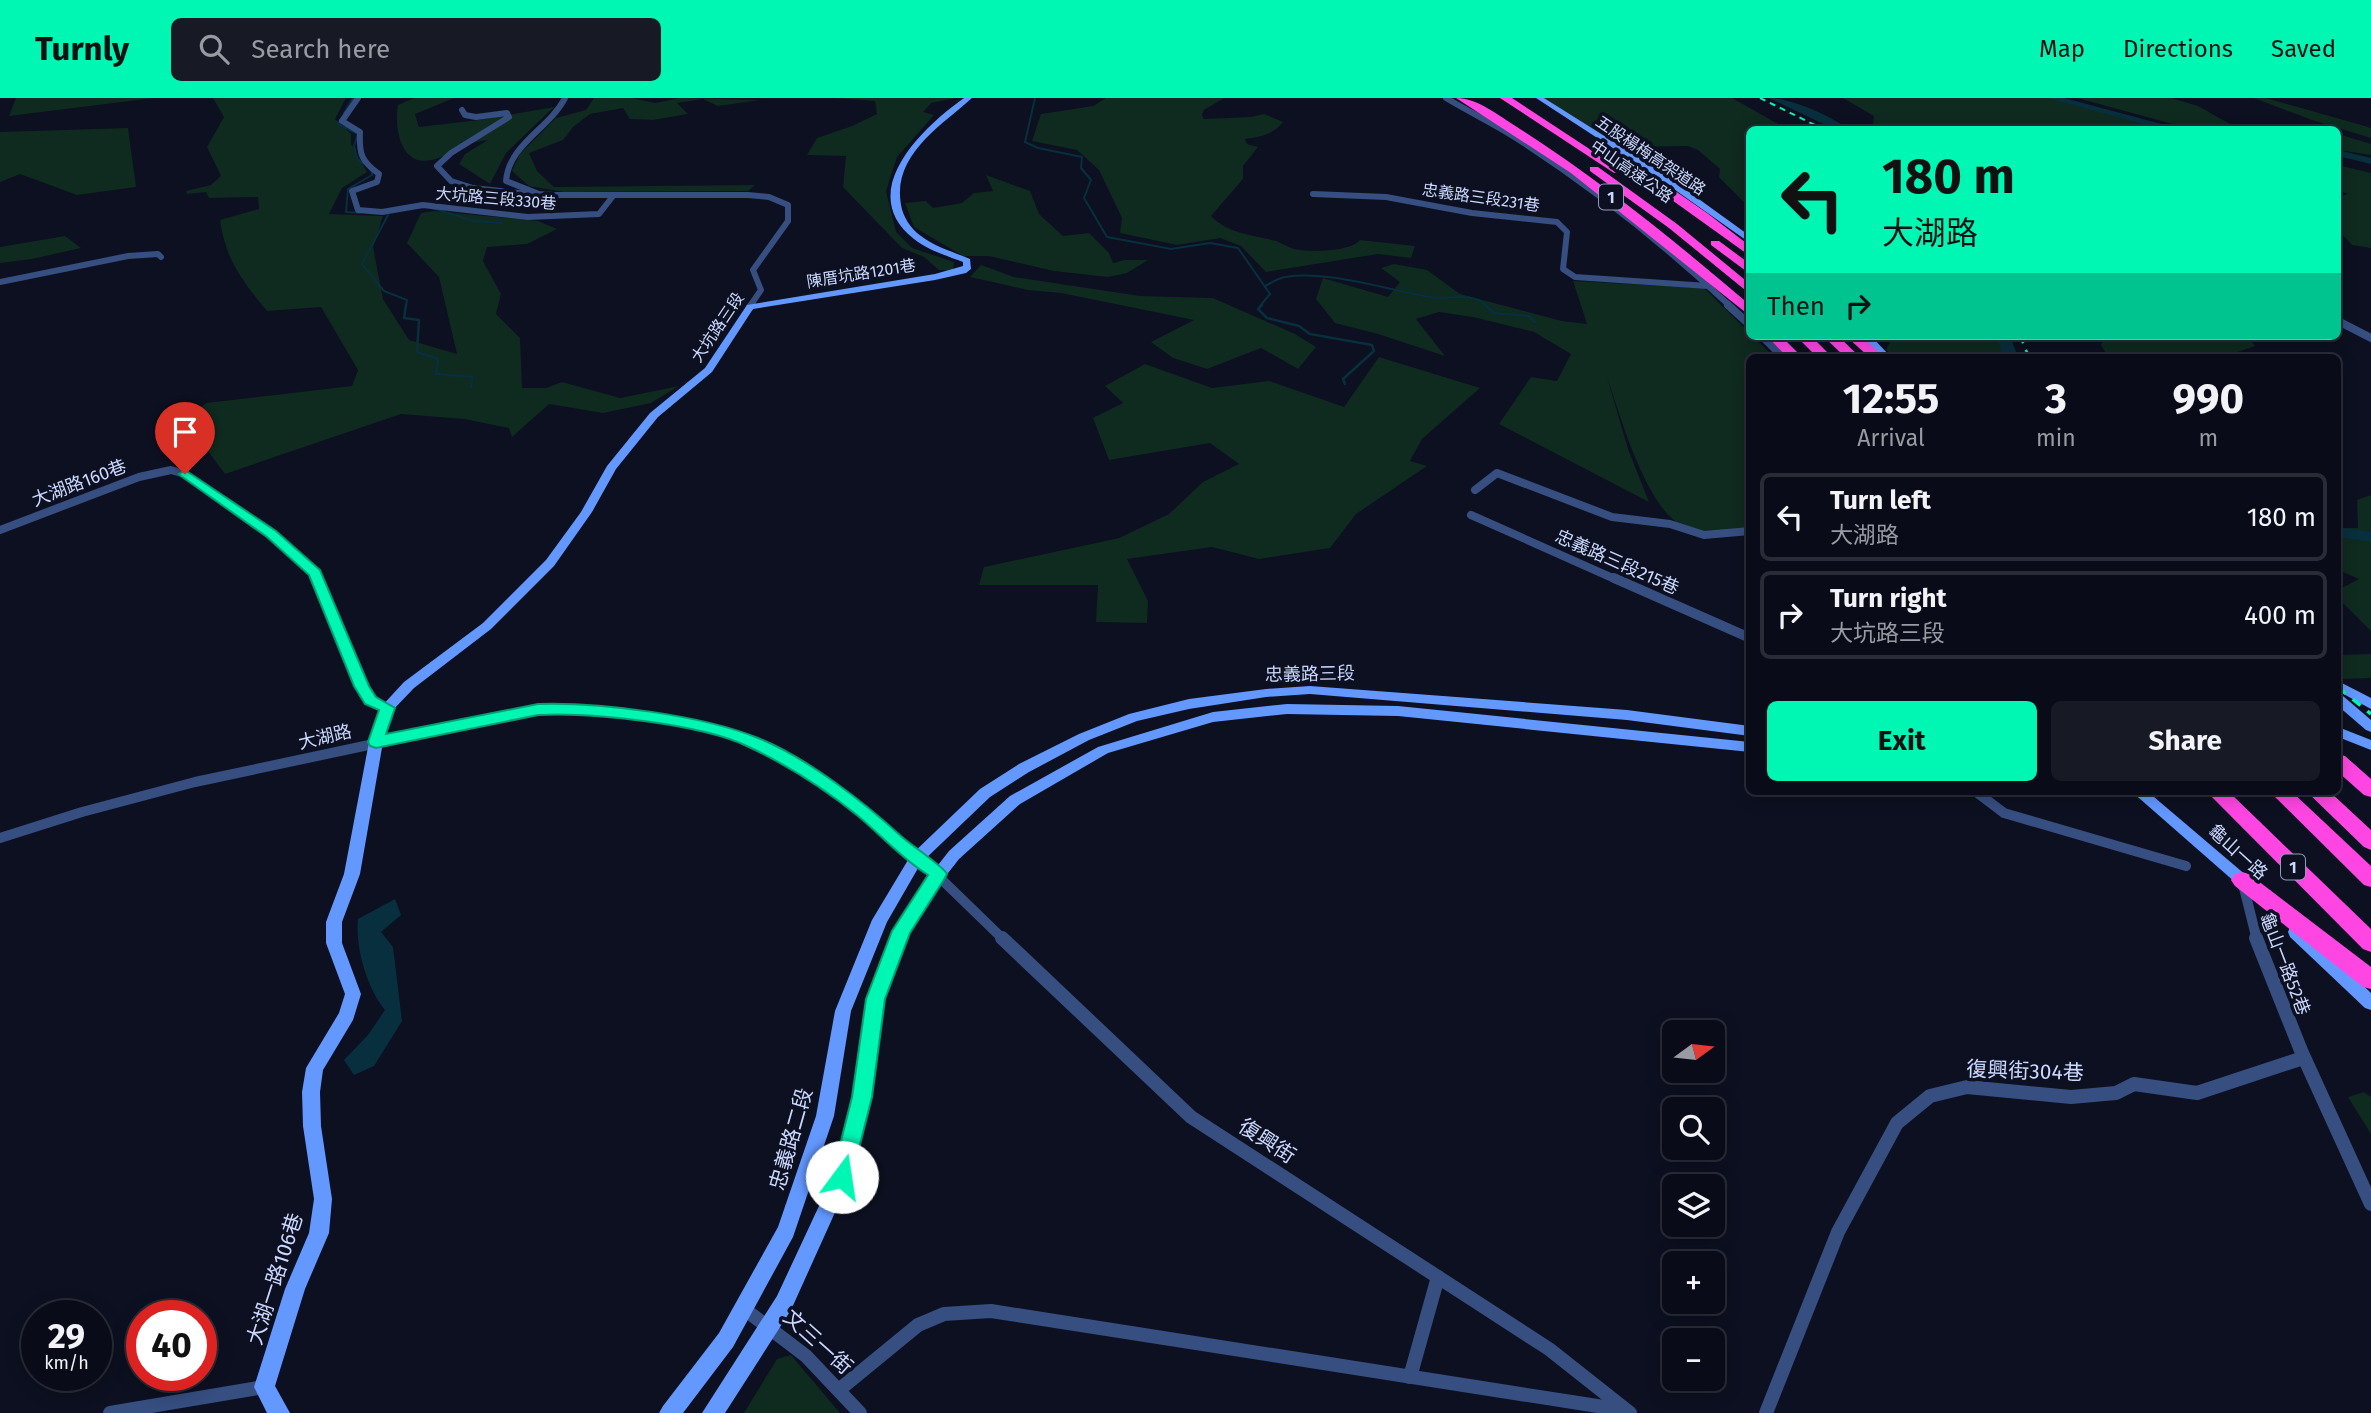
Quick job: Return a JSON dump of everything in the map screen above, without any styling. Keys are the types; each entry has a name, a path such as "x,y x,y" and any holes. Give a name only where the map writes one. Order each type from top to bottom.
{"highway":[{"name":"1","path":"1461,98 1588,180 1694,263 1746,308"},
{"name":"中山高速公路","path":"1481,98 1532,128 1631,194 1746,287"},
{"name":"中山高速公路","path":"1505,98 1638,186"},
{"name":"五股楊梅高架道路","path":"1525,98 1603,146 1703,215 1746,249"},
{"name":"中山高速公路","path":"1669,207 1687,221"},
{"path":"1705,235 1746,267"},
{"path":"1778,340 1792,354"},
{"path":"1807,340 1822,354"},
{"path":"1835,340 1852,354"},
{"path":"1859,340 1878,354"},
{"path":"2341,764 2371,790"},
{"name":"1","path":"2220,795 2371,943"},
{"path":"2283,795 2371,879"},
{"path":"2320,795 2371,842"},
{"path":"2304,816 2324,847 2371,893"},
{"path":"2242,880 2371,980"}],"street":[{"name":"大坑路三段330巷","path":"358,98 342,121 360,132 359,154 365,164 379,174 377,182 352,191 358,210 382,212 435,205 492,215 568,218 599,215 613,195"},
{"name":"大坑路三段","path":"376,742 387,708 408,685 487,626 550,563 586,512 611,468 642,428 709,370 761,290 752,270 788,221 788,205 769,197 539,194 506,181 508,165 556,113 565,98"},
{"name":"陳厝坑路1201巷","path":"750,307 953,274 968,267 967,261 928,243 910,231 898,210 894,190 899,172 922,138 936,122 969,98"},
{"path":"1446,98 1498,127 1599,196 1708,286 1746,321"},
{"path":"1539,98 1657,173 1746,237"},
{"path":"462,110 464,116 507,113 509,117 451,153 437,166 451,181 473,188 519,195 539,194"},
{"name":"忠義路三段231巷","path":"1313,194 1386,197 1472,213 1557,222 1567,232 1563,269 1575,277 1708,286"},
{"path":"0,282 128,256 158,254 161,257"},
{"path":"2341,323 2371,338"},
{"path":"1766,340 1780,354"},
{"name":"大湖路160巷","path":"0,530 139,477 171,470 185,474 271,534 315,573 361,686 370,700 387,708"},
{"path":"1475,489 1497,473 1612,517 1670,524 1704,535 1746,531"},
{"name":"忠義路三段215巷","path":"1471,515 1746,636"},
{"name":"忠義路三段","path":"916,859 985,793 1024,768 1084,737 1134,717 1189,704 1266,693 1310,691 1627,715 1746,730"},
{"path":"2341,692 2371,692"},
{"path":"2341,692 2371,707"},
{"path":"2341,692 2344,710 2371,727"},
{"path":"1429,698 1430,714"},
{"path":"2344,710 2371,707"},
{"name":"大湖路","path":"0,838 131,798 195,782 538,709 563,708 617,713 701,727 753,742 795,765 863,811 916,859"},
{"name":"忠義路三段","path":"939,874 984,827 1015,800 1103,750 1213,717 1275,710 1349,709 1430,714 1746,747"},
{"path":"2341,733 2371,744"},
{"name":"大湖一路106巷","path":"264,1387 295,1289 319,1233 323,1199 312,1126 311,1092 315,1068 347,1015 353,994 334,943 334,922 352,874 376,742"},
{"path":"1980,795 2004,813 2186,866"},
{"name":"龜山一路","path":"2143,795 2242,880 2371,1003"},
{"path":"2159,795 2182,823 2217,858"},
{"name":"復興街","path":"916,859 939,874 953,891 1191,1117 1549,1349 1628,1412"},
{"name":"忠義路二段","path":"670,1413 726,1340 786,1231 825,1116 843,1011 880,920 916,859"},
{"path":"713,1413 784,1303 842,1177 862,1097 875,999 901,931 939,874"},
{"name":"龜山一路52巷","path":"2242,880 2245,908 2303,1059 2371,1204"},
{"name":"復興街304巷","path":"1766,1413 1838,1232 1897,1123 1930,1096 1967,1087 2071,1097 2116,1093 2134,1084 2197,1093 2303,1059"},
{"path":"1410,1377 1438,1277"},
{"name":"文三一街","path":"743,1308 770,1325 840,1389 860,1413"},
{"path":"840,1389 918,1325 944,1314 991,1311 1628,1412"},
{"path":"110,1413 264,1387 279,1413"}],"green space":[{"path":"16,98 154,98 9,116"},
{"path":"213,98 346,98 335,119 351,134 351,144 367,172 342,188 329,214 383,216 373,247 383,299 409,340 457,354 439,277 407,243 421,213 434,211 538,221 557,229 527,244 487,247 483,261 501,294 496,314 520,338 522,388 546,388 562,382 620,398 679,386 651,403 603,413 549,404 512,437 509,428 464,419 401,414 225,474 185,420 206,403 352,386 358,370 321,307 267,311 236,269 226,247 220,220 259,209 258,197 209,198 206,192 187,194 186,191 211,185 221,176 207,147 224,117"},
{"path":"414,98 454,98 415,114 419,127 554,107 506,153 490,184 459,164 465,154 488,140 470,144 432,160 421,161 406,151 397,124 398,105"},
{"path":"594,98 632,98 655,103 680,98 760,100 718,106 703,99 677,103 688,114 653,120 630,119 623,108 590,114 573,127 563,140 529,153 537,171 554,187 755,185 748,191 564,192 529,186 512,171 520,154 556,118 586,110"},
{"path":"833,98 956,98 931,103 923,112 934,115 897,157 886,191 896,232 912,248 954,262 953,270 939,270 924,257 902,248 843,187 846,156 807,155 817,138 877,114 875,101"},
{"path":"1106,98 1224,98 1204,110 1204,119 1264,114 1283,122 1271,133 1245,139 1247,144 1258,147 1243,166 1243,179 1211,216 1225,227 1298,250 1338,249 1360,240 1415,246 1411,258 1378,254 1266,272 1241,246 1220,238 1177,245 1120,233 1122,218 1099,170 1077,150 1032,141 1041,114 1093,106"},
{"path":"1544,98 1732,98 1782,126 1746,126 1746,204 1719,177 1720,169 1698,150 1688,146 1632,147 1637,150 1626,151"},
{"path":"1843,98 2052,98 2160,126 1872,126 1874,116"},
{"path":"2077,98 2171,98 2198,106 2234,126 2180,126"},
{"path":"2254,98 2266,98 2371,128 2371,138 2341,129 2341,126 2312,120"},
{"path":"128,128 136,187 77,195 20,174 0,182 0,132"},
{"path":"2341,135 2371,144 2371,155 2341,150"},
{"path":"2341,166 2371,173 2371,248 2352,245 2341,233 2341,196 2348,194 2341,191"},
{"path":"986,175 1030,191 1039,214 1063,236 1089,233 1109,253 1113,263 1148,260 1127,273 1108,277 1054,271 989,256 963,256 914,227 905,203 926,201 933,208 962,203 974,193 993,191"},
{"path":"65,236 81,248 0,263 0,247"},
{"path":"1394,264 1427,270 1460,294 1562,321 1587,324 1573,281 1704,288 1746,329 1746,340 1757,340 1771,354 1746,354 1746,529 1720,532 1690,529 1675,521 1661,506 1638,463 1607,377 1628,449 1649,502 1499,424 1531,377 1557,381 1571,354 1534,332 1473,317 1439,312 1416,319 1445,356 1335,323 1316,299 1323,278 1388,297 1400,282 1381,268"},
{"path":"981,265 1014,277 1140,296 1213,298 1295,334 1316,347 1298,369 1261,348 1207,369 1173,358 1151,342 1194,320 970,277"},
{"path":"1888,340 2003,340 2014,354 1891,354 1886,350 1890,342"},
{"path":"2103,340 2250,340 2255,346 2232,354 2106,354 2101,345"},
{"path":"1379,357 1480,388 1422,439 1410,461 1427,466 1356,514 1330,548 1259,559 1212,547 1127,559 1148,601 1147,623 1096,622 1098,585 979,585 984,567 1119,538 1169,514 1203,482 1239,464 1210,443 1109,460 1093,418 1123,403 1105,386 1145,364 1212,388 1269,381 1344,407"},
{"path":"2371,495 2371,631 2341,601 2341,588 2359,579 2341,571 2341,528 2358,528 2357,500"},
{"path":"2371,654 2371,678 2343,679 2341,655"},
{"path":"2364,1092 2371,1097 2371,1134 2348,1097"},
{"path":"791,1355 840,1413 744,1413 777,1359"}],"water":[{"path":"395,899 401,915 381,932 393,947 402,1021 374,1066 354,1075 344,1060 368,1035 385,1010 373,991 360,955 358,919"}],"waterway":[{"path":"344,113 353,98"},
{"path":"1035,98 1025,142 1038,148 1082,157 1081,168 1091,180 1084,198 1107,237 1171,249 1210,243 1238,248 1270,294 1260,306"},
{"path":"1774,98 1837,126"},
{"path":"2052,98 2163,126"},
{"path":"340,120 338,124 358,134 354,146 357,159 364,164"},
{"path":"2341,154 2371,161"},
{"path":"360,213 346,212 348,189 372,175 372,171"},
{"path":"432,208 474,221 502,223"},
{"path":"388,215 362,264 384,291 407,300 406,306"},
{"path":"1265,286 1285,277 1319,276 1430,297 1473,298 1487,306"},
{"path":"406,305 404,318 419,320 417,352 438,359 436,374 472,377 471,387"},
{"path":"1262,305 1258,309 1267,318 1299,326 1310,334 1372,345 1374,351 1343,379 1345,384"},
{"path":"1485,305 1494,313 1529,316 1535,322"},
{"path":"2005,340 2010,354"},
{"path":"2341,532 2371,537"}],"railway":[{"path":"1760,98 1817,126"},
{"path":"2022,340 2028,354"},
{"path":"2341,689 2371,714"}],"route":[{"path":"185,474 271,534 315,573 361,686 370,700 387,708 376,742 538,709 563,708 617,713 701,727 753,742 795,765 863,811 916,859 939,874 901,931 875,999 862,1097 842,1177"}]}
